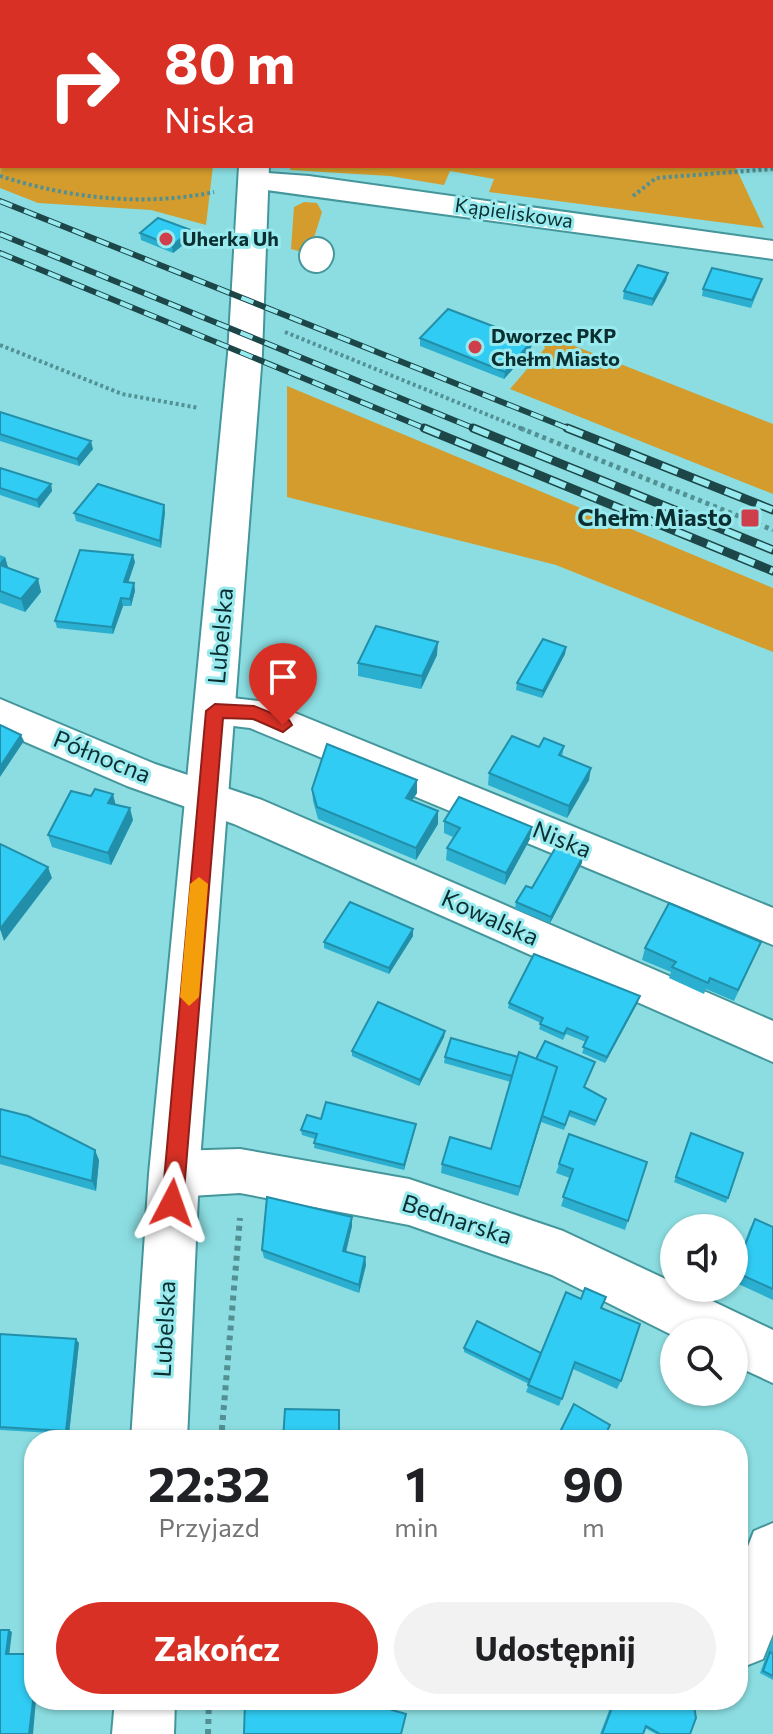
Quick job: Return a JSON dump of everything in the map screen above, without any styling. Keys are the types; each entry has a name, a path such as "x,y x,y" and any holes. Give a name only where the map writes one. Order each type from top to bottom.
{"main road":[{"name":"Lubelska","path":"160,1430 174,1174 240,409 254,172"},
{"path":"143,1734 144,1710"}],"street":[{"name":"Kąpieliskowa","path":"254,172 309,185 773,250"},
{"name":"Niska","path":"215,711 254,713 773,927"},
{"name":"Północna","path":"0,714 141,775 207,795"},
{"name":"Kowalska","path":"207,795 773,1042"},
{"name":"Bednarska","path":"174,1174 240,1171 409,1202 563,1255 692,1318"},
{"path":"748,1345 773,1357"},
{"path":"748,1624 773,1550"}],"path":[{"path":"623,197 637,195 656,178 773,169"},
{"path":"0,176 58,193 150,199 196,197 254,172"},
{"path":"277,329 773,530"},
{"path":"0,345 118,393 165,407 240,409"},
{"path":"222,1430 241,1205"},
{"path":"208,1734 209,1710"}],"shaded area":[{"path":"0,168 213,168 206,225 151,210 38,203 0,188"},
{"path":"736,168 764,228 489,192 494,179 450,171 444,185 390,176 290,170"},
{"path":"304,202 317,203 322,212 309,254 291,249 294,207"},
{"path":"539,332 773,424 773,494 510,389 545,348"},
{"path":"287,386 773,588 773,652 556,565 287,497"}],"building":[{"path":"158,218 191,230 172,246 140,233"},
{"path":"638,265 668,273 653,299 624,291"},
{"path":"712,268 762,279 752,300 703,289"},
{"name":"Dworzec PKP Chełm Miasto","path":"448,309 532,341 505,372 420,338"},
{"path":"0,412 91,441 77,459 0,434"},
{"path":"0,468 51,484 37,500 0,488"},
{"path":"98,484 164,505 160,541 74,513"},
{"path":"80,550 133,555 124,582 134,583 130,599 121,598 112,627 55,621"},
{"path":"0,565 38,579 21,599 0,591"},
{"path":"376,626 438,642 422,676 358,663"},
{"path":"543,639 566,647 543,691 517,683"},
{"path":"0,725 21,735 0,767"},
{"path":"512,736 539,747 544,738 564,746 559,755 591,768 569,806 489,773"},
{"path":"327,744 417,780 406,798 438,811 416,848 317,807 312,789"},
{"path":"95,789 113,794 108,803 130,808 108,853 48,835 71,791 91,796"},
{"path":"459,797 532,827 506,873 447,848 460,828 444,821"},
{"path":"0,844 48,867 0,929"},
{"path":"557,845 583,856 551,917 516,902 526,886 532,888"},
{"path":"350,902 413,929 389,968 324,942"},
{"path":"669,903 761,942 738,990 710,978 708,983 672,967 676,962 645,948"},
{"path":"534,954 640,996 607,1057 583,1047 588,1037 567,1028 564,1034 540,1024 543,1018 509,1003"},
{"path":"378,1002 445,1031 420,1080 352,1051"},
{"path":"451,1038 518,1057 512,1076 445,1057"},
{"path":"545,1041 595,1062 584,1087 606,1099 596,1121 570,1111 565,1125 542,1116 557,1067 536,1059"},
{"path":"519,1052 557,1067 520,1187 442,1164 450,1137 491,1149"},
{"path":"326,1102 416,1124 404,1165 314,1143 317,1134 301,1130 307,1115 321,1119"},
{"path":"0,1109 28,1116 95,1150 92,1181 0,1156"},
{"path":"691,1133 743,1153 728,1198 676,1177"},
{"path":"569,1134 647,1162 628,1221 563,1197 573,1169 559,1164"},
{"path":"267,1197 352,1217 343,1251 365,1257 359,1285 262,1250"},
{"path":"755,1219 773,1227 773,1289 748,1278 748,1238"},
{"path":"585,1288 606,1297 601,1308 640,1324 621,1381 575,1362 562,1399 528,1385 566,1292 581,1299"},
{"path":"477,1321 541,1353 530,1380 464,1348"},
{"path":"0,1334 76,1339 66,1430 0,1427"},
{"path":"574,1404 610,1425 608,1430 561,1430"},
{"path":"285,1409 339,1410 339,1430 284,1430"},
{"path":"0,1630 9,1630 6,1654 24,1654 24,1710 32,1710 29,1734 0,1734"},
{"path":"770,1652 773,1654 773,1676 763,1671"},
{"path":"245,1710 392,1710 406,1714 401,1734 244,1734"},
{"path":"611,1710 695,1710 696,1718 690,1734 660,1734 646,1726 643,1734 602,1734"}],"railway":[{"path":"0,201 568,428"},
{"path":"0,234 478,430"},
{"path":"0,253 429,430"},
{"path":"424,428 773,571"},
{"path":"473,428 773,550"},
{"path":"568,428 773,510"},
{"path":"568,428 572,430"}],"slow traffic":[{"path":"189,997 199,884"}],"place":[{"name":"Uherka Uh","path":"166,239"},
{"name":"Dworzec PKP Chełm Miasto","path":"475,347"},
{"name":"Chełm Miasto","path":"750,518"}],"route":[{"path":"172,1203 215,711 254,713 283,725"}]}
